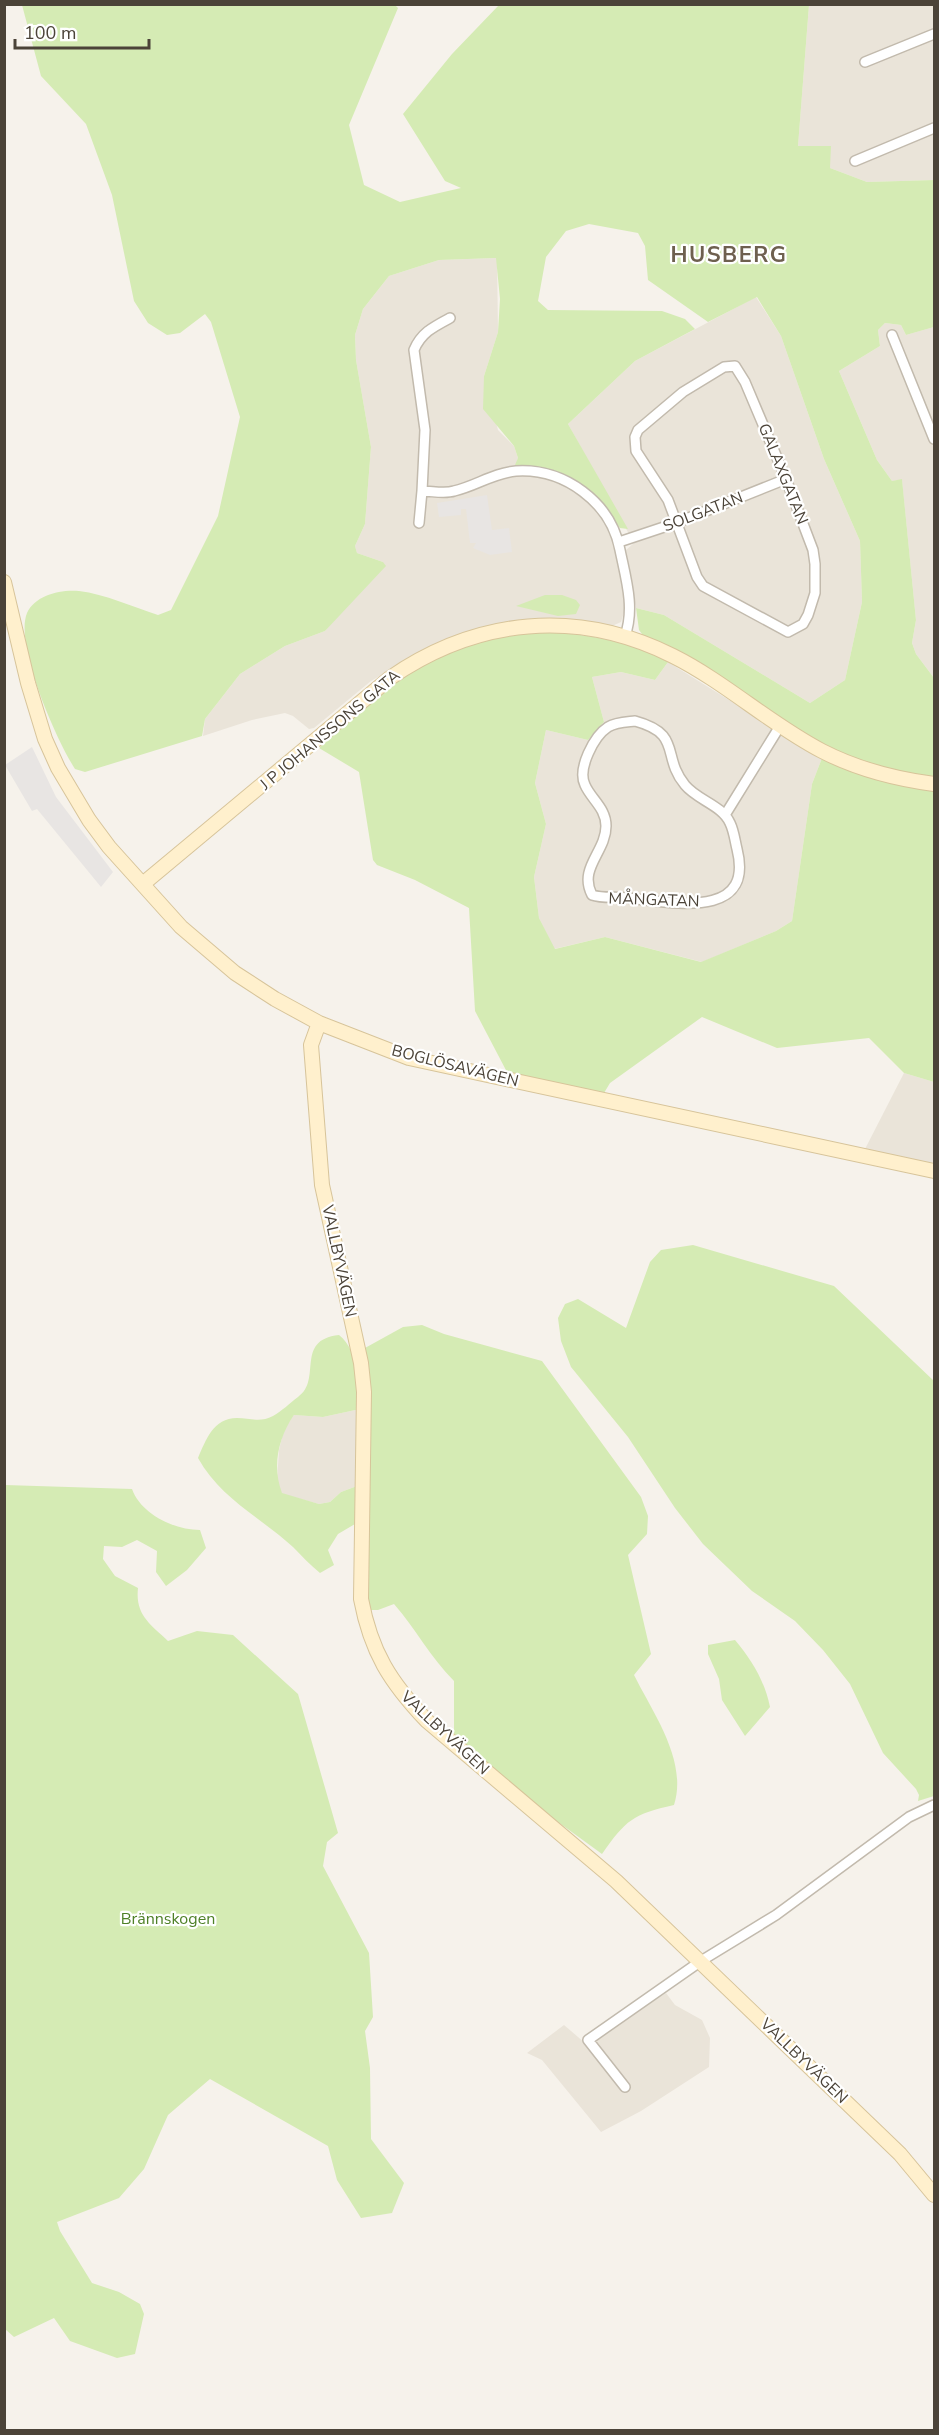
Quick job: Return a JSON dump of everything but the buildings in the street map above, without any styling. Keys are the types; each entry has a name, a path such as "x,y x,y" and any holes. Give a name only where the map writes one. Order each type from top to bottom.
{"street":[{"path":"865,62 932,36"},
{"path":"855,161 932,130"},
{"path":"418,523 425,430 414,350 419,338 430,328 450,318"},
{"path":"892,335 934,439"},
{"name":"GALAXGATAN","path":"735,366 741,372 813,550 816,582 813,603 803,624 788,632 781,630 703,586 697,577 676,523 668,500 636,451 635,437 638,430 683,392 724,367 735,366"},
{"path":"422,491 453,492 496,475 516,471 542,472 561,479 586,493 607,516 619,542 630,610 625,636"},
{"name":"SOLGATAN","path":"619,542 676,523 786,479"},
{"name":"BOGLÖSAVÄGEN","path":"4,582 28,683 45,739 58,768 109,848 144,883 181,927 235,973 319,1023 409,1058 934,1171"},
{"name":"J P JOHANSSONS GATA","path":"144,883 390,678 434,650 465,638 510,627 567,625 625,636 674,656 822,751 848,763 888,776 934,784"},
{"name":"MÅNGATAN","path":"635,721 662,732 684,784 725,814 734,835 741,867 735,887 729,894 708,902 667,903 592,895 588,889 588,872 604,838 606,826 605,817 584,784 583,775 592,746 608,727 635,721"},
{"path":"725,814 780,726"},
{"name":"VALLBYVÄGEN","path":"319,1023 311,1045 314,1112 322,1185 361,1363 364,1424 362,1599 374,1649 401,1693 427,1721 616,1881 900,2154 934,2195"},
{"path":"625,2087 588,2040 701,1961 776,1915 914,1814 934,1805"}],"shaded area":[{"path":"809,5 934,5 934,180 867,182 830,168 798,146"},
{"path":"497,258 498,332 484,376 498,430 514,446 518,458 516,471 561,479 607,516 618,559 625,609 621,622 612,626 566,620 465,634 432,646 371,681 314,728 309,729 293,716 285,713 252,720 203,736 205,719 240,674 285,646 325,631 383,562 357,553 355,546 365,524 371,447 356,360 355,335 363,309 389,276 439,260"},
{"path":"756,297 781,336 824,459 860,541 862,602 845,680 810,703 664,615 636,608 626,550 634,543 568,424 635,361"},
{"path":"885,323 901,325 906,335 934,327 934,678 916,654 912,643 916,620 902,480 892,481 877,460 839,371 880,346 878,330"},
{"path":"487,495 492,530 509,528 512,552 490,555 473,548 476,543 470,543 466,509 461,509 461,515 439,517 437,503"},
{"path":"668,662 822,758 812,784 792,921 776,931 702,962 605,937 554,949 539,918 534,877 546,824 535,783 546,730 588,740 604,722 592,677 621,672 655,680"},
{"path":"32,747 56,797 113,872 101,887 37,809 32,811 5,765"},
{"path":"904,1073 934,1082 934,1165 865,1149"},
{"path":"360,1409 357,1486 341,1492 330,1502 319,1504 282,1494 277,1481 279,1450 284,1429 294,1415 323,1417"},
{"path":"666,1993 675,2005 702,2020 710,2038 709,2067 641,2111 601,2132 542,2060 527,2053 564,2025 585,2043 595,2039"}],"green space":[{"path":"22,5 395,5 398,8 349,125 364,185 400,202 461,188 445,181 403,114 452,54 499,5 809,5 798,146 831,146 830,168 867,182 934,180 934,327 906,335 901,325 885,323 878,330 880,346 839,371 877,460 892,481 902,479 916,620 912,643 916,654 934,678 934,779 870,766 830,748 645,638 639,630 636,608 664,615 810,703 845,680 862,602 860,541 824,459 781,336 757,297 708,322 648,280 645,246 638,233 589,224 566,231 546,257 538,301 548,310 662,311 685,319 695,329 635,361 568,424 628,529 620,528 588,490 564,475 550,470 515,465 518,458 514,446 483,409 484,376 498,332 500,299 496,258 439,260 389,276 363,309 355,335 356,360 371,447 365,524 355,546 357,553 383,562 386,566 325,631 285,646 240,674 205,719 202,736 85,772 75,769 48,716 39,692 26,647 27,613 36,602 49,594 72,591 99,595 158,615 171,610 218,516 240,417 211,322 205,314 180,333 167,335 148,323 134,301 112,195 86,124 41,76"},
{"path":"545,595 562,595 576,600 580,605 576,614 558,616 516,606"},
{"path":"530,632 566,633 601,638 635,648 668,662 655,680 621,672 592,677 604,722 588,740 546,730 535,783 546,824 534,877 539,918 555,949 605,937 701,962 776,931 792,921 812,784 822,758 866,776 934,790 934,1082 904,1073 869,1038 777,1048 702,1017 610,1083 604,1093 508,1074 475,1011 469,908 415,880 377,865 373,860 359,772 319,748 389,686 436,655 482,639"},
{"path":"693,1245 834,1286 934,1381 934,1796 918,1801 919,1795 916,1789 883,1753 850,1684 823,1650 795,1621 752,1591 703,1544 675,1508 628,1437 571,1367 561,1341 558,1318 565,1304 578,1299 626,1328 650,1262 661,1250"},
{"path":"422,1325 444,1334 542,1361 641,1497 648,1516 647,1534 628,1555 651,1654 634,1675 659,1721 673,1755 677,1788 674,1805 640,1815 632,1820 618,1833 602,1854 558,1822 454,1736 454,1681 394,1604 378,1610 369,1610 365,1348 403,1327"},
{"path":"339,1335 351,1350 354,1359 360,1409 323,1417 294,1415 284,1433 277,1463 282,1493 319,1504 330,1502 341,1492 357,1486 355,1524 338,1534 328,1550 334,1565 320,1573 280,1536 229,1496 207,1472 198,1458 212,1431 222,1422 237,1418 259,1420 268,1418 280,1412 298,1397 305,1390 309,1381 313,1352 317,1344 325,1338"},
{"name":"Brännskogen","path":"5,1485 132,1489 143,1506 160,1519 169,1524 200,1530 206,1548 187,1570 166,1586 156,1572 157,1551 137,1540 122,1547 104,1546 103,1559 115,1576 138,1588 141,1612 168,1641 197,1631 233,1635 298,1694 338,1833 327,1842 323,1866 369,1953 373,2017 365,2031 370,2068 371,2139 404,2183 392,2213 361,2218 337,2180 328,2146 210,2079 168,2115 144,2169 119,2198 57,2222 60,2231 92,2283 119,2292 140,2304 144,2314 135,2354 117,2358 70,2341 54,2318 14,2337 5,2329"},
{"path":"735,1640 757,1672 770,1707 745,1736 722,1700 719,1679 708,1654 708,1645"}],"district":[{"name":"HUSBERG","path":"729,255"}]}
